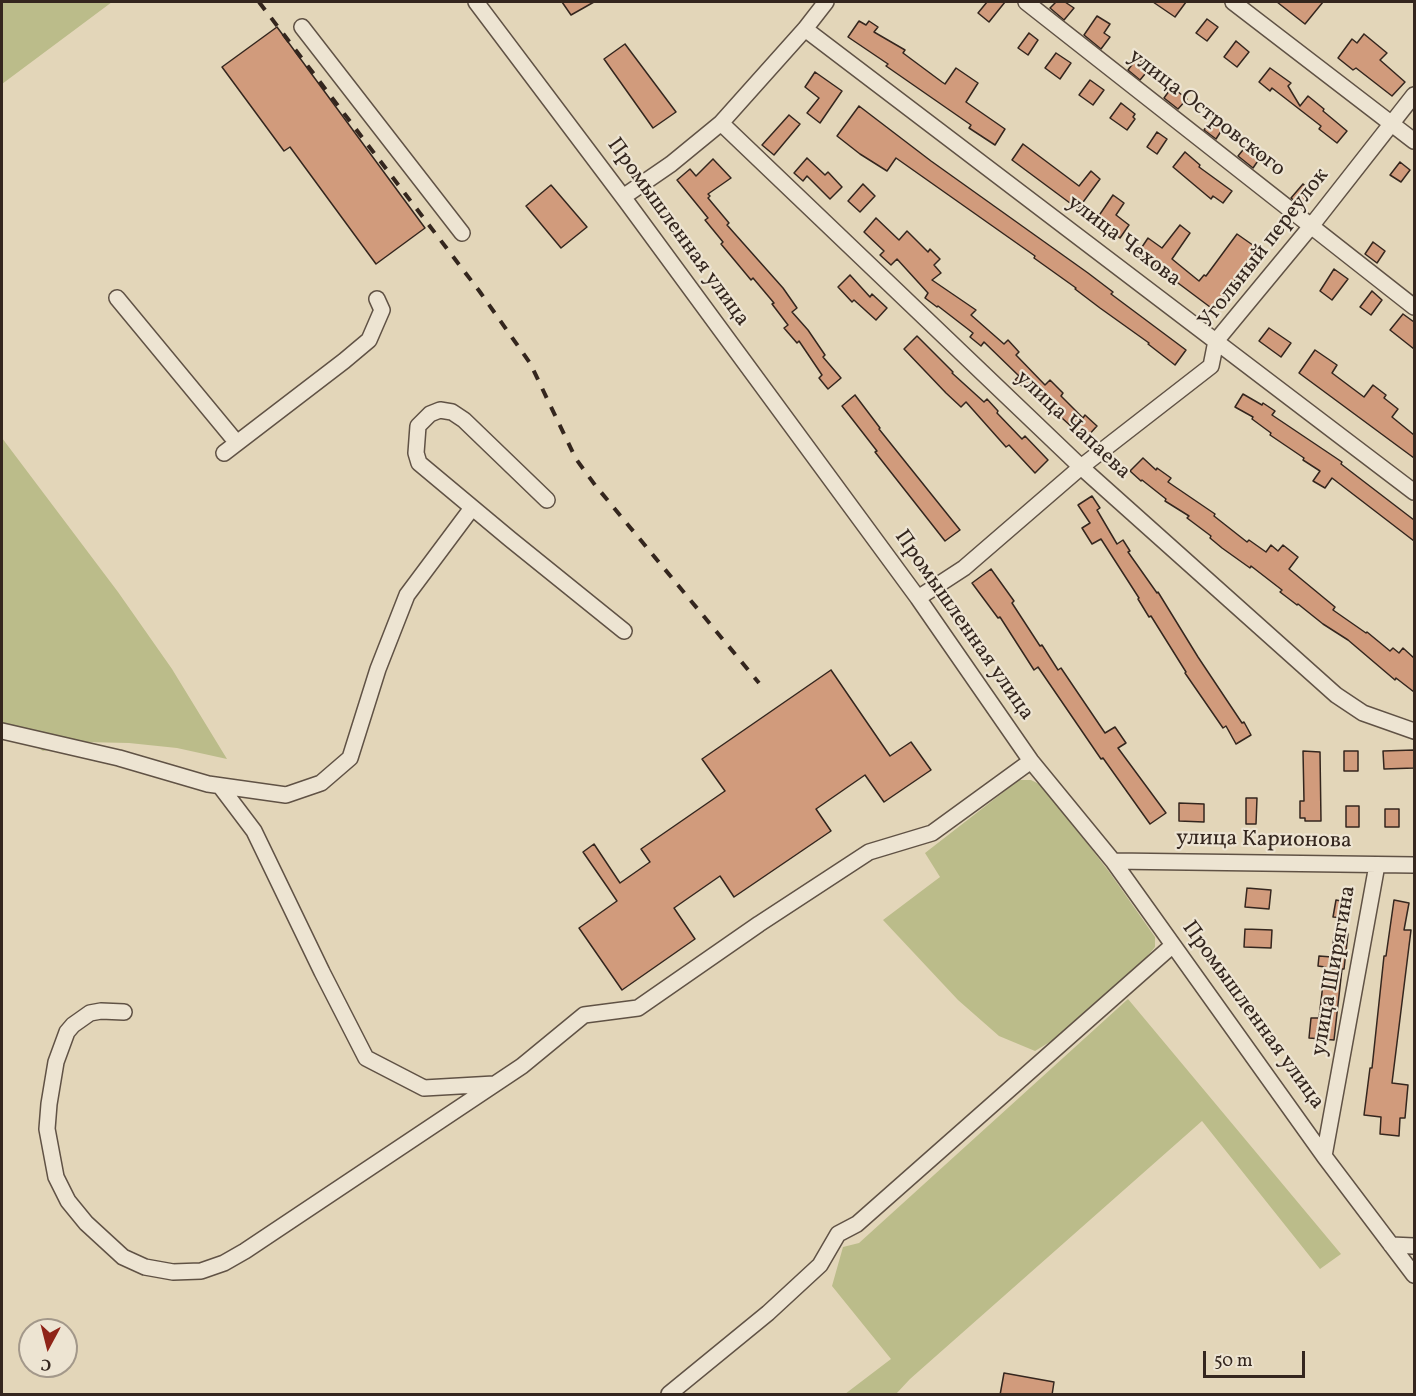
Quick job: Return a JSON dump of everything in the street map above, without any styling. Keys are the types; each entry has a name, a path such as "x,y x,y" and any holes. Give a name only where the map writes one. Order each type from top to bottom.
{"street":[{"name":"Промышленная улица","path":"476,2 623,197 918,598 1031,761 1113,861 1324,1156 1414,1275"},
{"path":"623,197 671,164 721,123 805,29 826,2"},
{"name":"улица Островского","path":"1026,2 1414,307"},
{"path":"1233,2 1414,141"},
{"path":"302,27 462,233"},
{"name":"улица Чехова","path":"805,29 1414,492"},
{"name":"Угольный переулок","path":"918,598 964,568 1081,467 1211,366 1216,341 1312,225 1414,95"},
{"name":"улица Чапаева","path":"721,123 1081,467 1336,695 1363,713 1414,731"},
{"path":"117,298 237,443"},
{"path":"224,453 369,340 382,310 377,299"},
{"path":"547,500 464,420 452,412 440,410 423,420 417,433 416,453 419,463 624,631"},
{"path":"2,731 119,758 220,786 286,795 321,783 350,758 378,669 407,595 472,508"},
{"path":"124,1012 101,1011 90,1014 80,1018 67,1032 53,1076 47,1129 57,1178 68,1201 86,1223 123,1257 145,1267 173,1272 201,1271 224,1263 522,1066 584,1015 638,1008 869,852 932,832 1031,761"},
{"path":"220,786 254,831 366,1058 424,1088 494,1084"},
{"name":"улица Карионова","path":"1113,861 1414,865"},
{"name":"улица Ширягина","path":"1324,1156 1377,865"},
{"path":"669,1395 768,1313 820,1265 838,1234 857,1224 1173,945"},
{"path":"1391,1245 1414,1246"}],"green space":[{"path":"2,2 112,2 2,84"},
{"path":"2,438 118,592 172,669 227,759 177,748 129,743 84,742 43,751 2,725"},
{"path":"1019,780 1031,780 1043,786 1110,873 1155,937 1155,947 1145,959 1076,1026 1035,1051 999,1036 958,1000 883,920 940,877 925,853"},
{"path":"1128,999 1341,1254 1320,1269 1202,1121 910,1379 896,1394 845,1394 891,1359 832,1286 843,1247 859,1243"}],"building":[{"path":"562,2 594,2 571,15"},
{"path":"987,2 1005,2 989,22 978,13"},
{"path":"1056,2 1065,2 1074,8 1064,20 1050,8"},
{"path":"1153,2 1186,2 1175,17"},
{"path":"1277,2 1323,2 1305,24"},
{"path":"1097,16 1110,24 1104,33 1110,37 1101,49 1084,35"},
{"path":"1207,19 1218,27 1207,41 1196,33"},
{"path":"859,21 866,25 869,21 878,27 874,32 905,50 903,53 945,84 956,68 978,83 966,102 1005,129 995,145 969,128 971,125 886,66 888,64 848,37"},
{"path":"277,27 425,228 376,264 290,147 284,151 222,67"},
{"path":"1029,33 1038,40 1028,55 1018,48"},
{"path":"1364,34 1387,53 1380,60 1405,82 1392,96 1356,68 1353,70 1338,58 1352,39 1357,43"},
{"path":"1236,41 1249,52 1237,67 1224,57"},
{"path":"625,44 676,112 653,128 604,59"},
{"path":"1056,53 1071,63 1060,79 1045,68"},
{"path":"1137,58 1150,68 1140,80 1128,70"},
{"path":"1270,68 1291,83 1288,86 1300,106 1308,96 1347,131 1337,143 1319,129 1321,126 1272,88 1270,91 1259,82"},
{"path":"815,72 842,91 820,123 807,113 819,98 805,87"},
{"path":"1090,80 1104,90 1093,105 1079,95"},
{"path":"1172,87 1187,99 1178,109 1164,98"},
{"path":"1121,103 1135,114 1133,117 1135,119 1127,130 1110,118"},
{"path":"859,106 931,161 1088,273 1113,292 1111,294 1186,350 1175,365 1149,343 1034,258 1035,256 896,158 887,171 837,136"},
{"path":"789,115 800,124 774,155 762,145"},
{"path":"1214,116 1225,125 1216,139 1204,130"},
{"path":"1157,132 1167,139 1157,154 1147,147"},
{"path":"1023,144 1079,186 1091,171 1100,179 1078,209 1012,160"},
{"path":"1247,145 1262,155 1253,168 1238,156"},
{"path":"1185,152 1200,165 1199,167 1232,191 1223,203 1213,196 1211,199 1173,167"},
{"path":"807,158 825,175 828,172 842,187 830,199 807,176 803,181 794,173"},
{"path":"713,159 731,178 708,194 710,196 708,198 729,223 727,225 783,288 797,308 792,312 808,330 825,355 823,357 841,378 828,389 819,378 822,375 799,341 797,343 784,328 788,325 772,304 774,303 721,244 723,242 705,220 708,218 677,180 690,169 696,176"},
{"path":"1400,162 1410,170 1401,182 1390,175"},
{"path":"863,184 875,196 860,212 848,201"},
{"path":"1303,184 1313,193 1301,206 1291,198"},
{"path":"551,185 587,227 561,248 526,206"},
{"path":"1113,195 1124,203 1116,215 1129,225 1120,238 1096,220"},
{"path":"876,218 899,240 907,231 928,252 930,249 940,259 934,265 941,273 932,280 976,310 971,315 1004,344 1008,340 1019,352 1016,355 1045,385 1050,380 1063,393 1061,396 1083,418 1085,415 1097,426 1085,439 1062,418 1060,420 1052,411 1053,409 1028,386 1025,389 1015,380 1019,376 984,342 981,346 970,337 973,333 925,298 928,293 897,259 891,265 880,255 884,251 864,232"},
{"path":"1180,225 1190,233 1172,259 1199,281 1204,275 1206,276 1237,234 1257,248 1246,262 1251,266 1244,276 1240,273 1214,310 1138,253 1148,238 1162,248"},
{"path":"1373,242 1385,251 1377,263 1365,254"},
{"path":"1334,269 1348,279 1332,300 1320,291"},
{"path":"850,275 870,297 872,294 887,308 876,320 854,300 852,302 838,287"},
{"path":"1372,291 1382,300 1371,315 1360,307"},
{"path":"1403,314 1414,322 1414,349 1390,330"},
{"path":"1269,328 1291,343 1281,357 1259,341"},
{"path":"917,336 952,373 984,402 987,399 1022,439 1025,436 1048,460 1035,473 1009,445 1006,447 966,402 961,407 904,349"},
{"path":"1315,350 1337,365 1332,373 1364,397 1373,385 1386,395 1384,398 1398,409 1392,417 1414,435 1414,458 1299,373"},
{"path":"1243,394 1275,411 1272,415 1342,462 1341,464 1414,520 1414,541 1332,478 1325,488 1313,481 1320,471 1270,435 1271,433 1252,419 1253,417 1235,407"},
{"path":"855,395 879,429 960,530 945,541 842,406"},
{"path":"1143,458 1156,470 1157,468 1171,478 1168,482 1215,514 1214,516 1247,542 1249,540 1266,552 1271,545 1278,551 1283,545 1298,557 1289,569 1335,607 1333,610 1367,632 1390,651 1393,648 1399,653 1403,648 1414,658 1414,692 1396,678 1395,680 1348,640 1280,592 1282,590 1251,566 1250,568 1222,548 1210,538 1211,536 1187,518 1189,516 1165,501 1166,499 1141,481 1130,471"},
{"path":"1092,496 1100,508 1097,510 1117,544 1123,540 1130,551 1128,552 1158,592 1198,657 1251,735 1236,744 1226,726 1223,728 1185,673 1101,539 1092,544 1082,528 1090,523 1078,505"},
{"path":"991,569 1014,601 1012,603 1040,646 1042,645 1058,670 1061,668 1105,733 1115,727 1126,743 1118,748 1166,813 1150,824 1103,758 1101,759 1038,667 1034,670 1000,617 998,618 972,583"},
{"path":"831,670 890,756 911,742 931,770 884,802 865,775 816,809 831,831 734,897 720,876 674,908 695,939 622,990 579,928 617,901 583,852 594,844 620,883 650,862 641,849 725,791 702,759"},
{"path":"1414,750 1414,768 1384,769 1383,751"},
{"path":"1303,751 1320,752 1321,821 1305,821 1305,818 1300,818 1300,801 1304,801"},
{"path":"1344,751 1358,751 1358,771 1344,771"},
{"path":"1246,798 1257,798 1256,824 1246,824"},
{"path":"1179,803 1204,804 1204,822 1179,821"},
{"path":"1346,806 1359,806 1359,827 1346,827"},
{"path":"1385,809 1399,809 1399,827 1385,827"},
{"path":"1247,888 1271,890 1269,909 1245,907"},
{"path":"1336,900 1351,903 1349,918 1333,917"},
{"path":"1394,900 1409,903 1404,930 1411,930 1392,1083 1408,1085 1405,1118 1400,1118 1399,1136 1380,1134 1381,1117 1364,1115 1370,1068 1372,1068 1384,956 1386,956"},
{"path":"1245,929 1272,930 1271,948 1244,947"},
{"path":"1334,934 1348,934 1334,1040 1309,1038 1311,1018 1319,1018 1325,967 1318,966 1319,956 1332,957"},
{"path":"1004,1373 1054,1382 1052,1395 1000,1395"}],"railway":[{"path":"259,2 480,292 530,363 576,459 595,485 759,683"}]}
